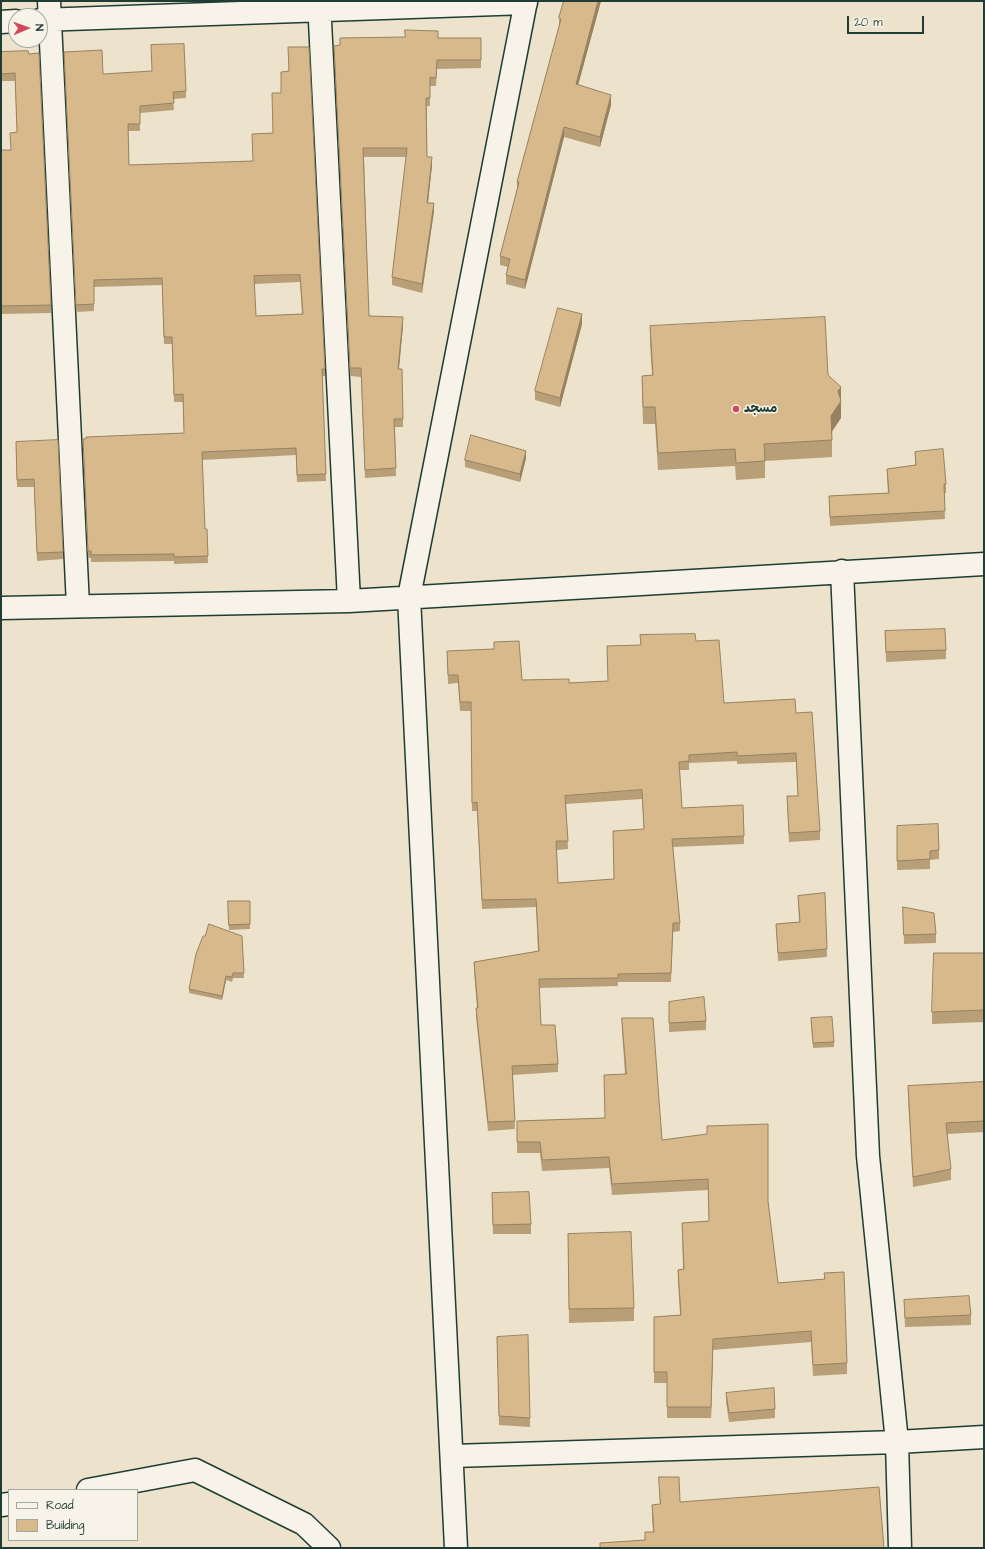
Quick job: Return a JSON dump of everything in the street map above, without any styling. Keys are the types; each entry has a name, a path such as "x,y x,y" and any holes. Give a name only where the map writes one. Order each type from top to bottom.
{"street":[{"path":"48,14 526,2 409,597 453,1456 456,1548"},
{"path":"319,6 348,601"},
{"path":"48,33 78,606"},
{"path":"1,608 348,601 842,571 984,564"},
{"path":"842,571 868,1156 897,1442 900,1548"},
{"path":"453,1456 897,1442 984,1437"},
{"path":"93,1489 195,1470 304,1524 329,1548"}],"building":[{"path":"564,1 598,1 576,84 611,95 600,137 564,127 525,280 506,275 510,259 500,256 519,182 517,182 561,19 559,18"},
{"path":"405,30 438,31 438,38 481,38 481,60 437,60 436,78 430,77 430,98 426,98 427,157 432,157 427,203 434,203 422,284 392,277 407,148 363,148 369,316 403,317 398,369 402,369 403,419 394,419 396,468 365,470 361,368 350,368 334,46 340,45 340,38 405,37"},
{"path":"184,44 186,91 173,92 174,103 140,106 140,124 128,124 129,165 253,161 252,134 273,133 272,93 281,93 281,72 289,71 288,47 309,47 325,369 322,369 326,474 297,475 296,448 202,452 205,529 207,529 208,556 174,557 174,554 91,555 91,551 88,551 83,439 86,439 86,437 184,433 183,394 174,395 172,337 164,337 162,278 94,280 94,304 76,305 64,52 102,50 103,74 152,71 151,45","holes":["300,275 303,314 256,316 254,276"]},
{"path":"28,51 29,54 39,53 51,305 1,306 1,150 11,150 10,133 17,132 15,73 1,74 1,52"},
{"path":"558,308 582,314 560,398 535,391"},
{"name":"مسجد","path":"825,317 828,375 841,387 838,391 841,401 831,416 832,440 764,444 765,461 736,463 735,449 658,453 655,407 643,407 642,376 653,375 650,326"},
{"path":"471,435 526,451 520,474 465,460"},
{"path":"58,440 63,552 37,553 34,479 17,480 16,442"},
{"path":"943,449 946,484 944,484 945,511 830,517 829,496 889,493 887,469 916,465 915,452"},
{"path":"945,629 946,650 886,652 885,631"},
{"path":"695,634 696,641 719,640 724,703 795,699 796,713 812,712 820,831 789,833 787,796 798,796 796,753 737,756 737,752 689,755 689,761 679,762 682,808 743,805 744,836 672,839 680,923 673,923 671,973 618,974 618,978 539,979 541,1025 555,1025 558,1064 512,1066 515,1121 488,1122 476,1008 478,1008 474,962 539,951 536,899 482,900 477,802 472,803 471,702 460,702 458,675 448,675 447,651 494,649 494,642 519,641 522,680 569,679 569,683 608,681 607,646 641,645 640,635","holes":["642,790 644,829 613,831 614,879 558,883 556,841 568,841 565,796"]},
{"path":"938,824 939,850 930,851 930,859 897,861 897,826"},
{"path":"825,893 827,949 778,953 776,924 800,922 798,896"},
{"path":"228,901 250,901 250,924 229,925"},
{"path":"903,907 934,913 936,934 904,935"},
{"path":"209,924 242,936 244,973 233,973 232,977 226,976 222,996 189,989 196,954"},
{"path":"934,953 984,953 984,1010 932,1012"},
{"path":"704,997 706,1021 669,1023 669,1002"},
{"path":"832,1017 834,1042 813,1043 811,1018"},
{"path":"622,1018 653,1018 662,1140 707,1134 707,1126 768,1124 768,1201 778,1283 825,1279 824,1273 844,1272 847,1363 813,1365 811,1331 713,1339 711,1407 667,1407 667,1372 654,1372 654,1317 681,1315 678,1270 684,1269 682,1223 709,1221 708,1179 612,1184 609,1157 542,1160 540,1142 517,1142 517,1121 605,1118 604,1075 626,1074"},
{"path":"984,1082 984,1121 946,1123 951,1169 913,1177 908,1086"},
{"path":"529,1192 531,1224 493,1225 492,1193"},
{"path":"631,1232 634,1308 569,1309 568,1234"},
{"path":"969,1296 971,1315 905,1318 904,1300"},
{"path":"528,1335 530,1418 499,1416 497,1337"},
{"path":"774,1388 775,1409 729,1413 726,1393"},
{"path":"659,1477 679,1477 680,1502 879,1487 884,1548 600,1548 600,1543 645,1540 645,1532 654,1532 652,1505 660,1504"}],"place":[{"name":"مسجد","path":"736,409"}]}
